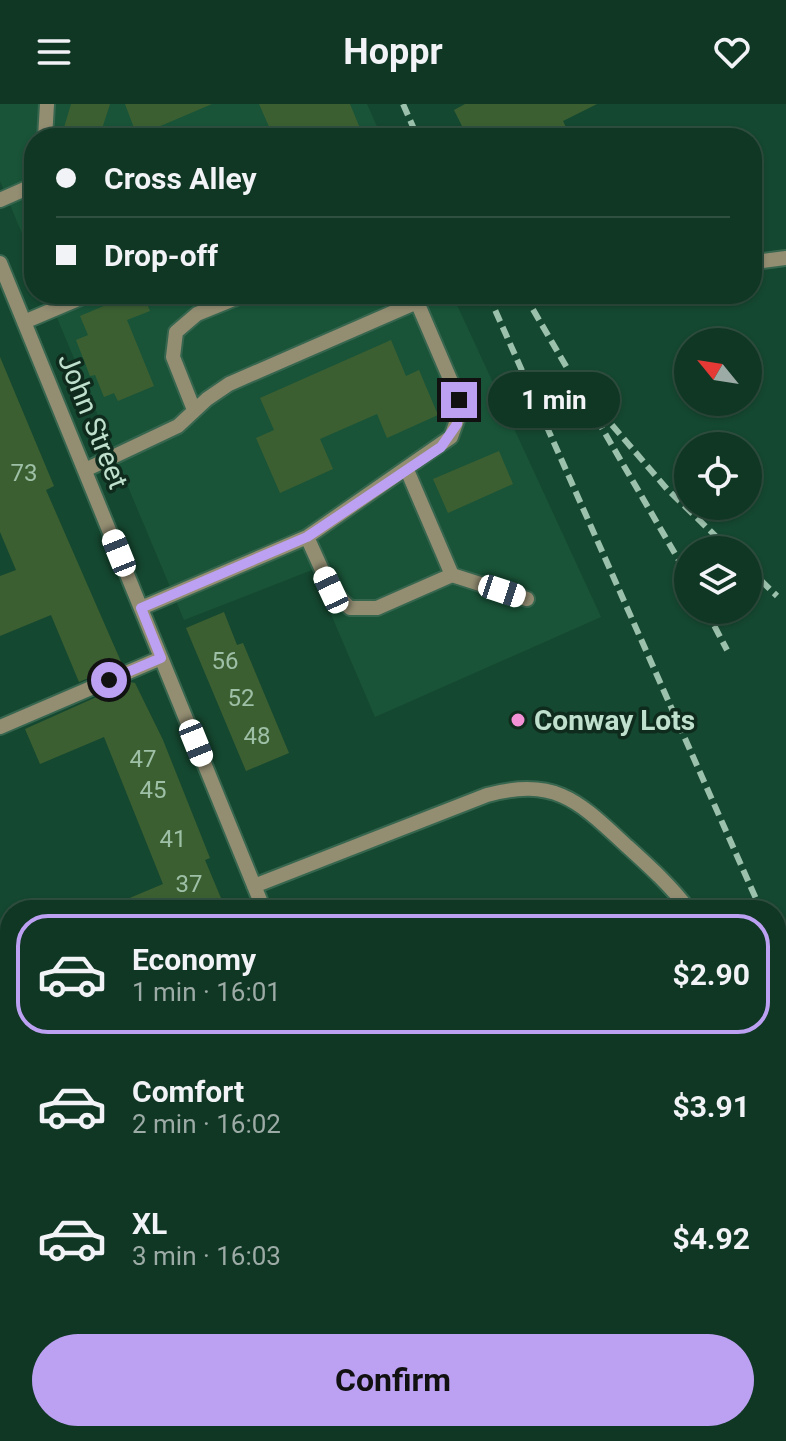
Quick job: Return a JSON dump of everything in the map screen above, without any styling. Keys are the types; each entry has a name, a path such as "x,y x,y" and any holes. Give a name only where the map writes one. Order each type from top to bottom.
{"street":[{"path":"46,128 47,104"},
{"path":"0,200 24,189"},
{"path":"762,261 786,258"},
{"name":"John Street","path":"0,263 7,301 24,322 260,900"},
{"path":"24,322 66,304"},
{"path":"194,410 173,357 176,332 197,314 222,304"},
{"path":"85,470 178,426 229,384 402,304"},
{"path":"141,608 307,537 451,437 460,412 459,400 418,304"},
{"path":"407,470 452,575"},
{"path":"307,537 331,590 350,608 377,608 452,575 527,599"},
{"path":"0,727 161,658"},
{"path":"254,886 443,811 487,795 525,787 556,792 586,807 673,888 682,900"}],"shaded area":[{"path":"0,104 367,104 378,128 24,128 24,238 0,181"},
{"path":"51,304 457,304 601,617 375,717 312,570 184,620"}],"building":[{"path":"71,104 110,104 102,128 64,128"},
{"path":"125,104 212,104 156,128 134,128"},
{"path":"259,104 350,104 360,128 270,128"},
{"path":"465,104 597,104 563,121 566,128 463,128 454,110"},
{"path":"108,304 147,304 150,311 127,320 154,386 118,401 114,393 104,397 95,375 90,376 76,340 88,335 80,316"},
{"path":"391,340 406,376 419,370 438,415 387,438 377,414 320,439 333,469 280,493 256,438 274,430 260,398"},
{"path":"0,357 54,486 46,490 122,664 79,682 51,615 0,636 0,576 16,570 0,532"},
{"path":"499,451 513,484 448,513 433,479"},
{"path":"224,612 237,645 243,643 289,753 246,771 186,628"},
{"path":"130,682 135,683 163,740 210,858 205,860 222,900 125,900 163,884 104,737 40,764 25,729"}],"railway":[{"path":"403,104 414,128"},
{"path":"492,304 757,900"},
{"path":"530,304 674,552"},
{"path":"612,425 667,489 716,536"},
{"path":"762,582 777,596"},
{"path":"713,624 727,650"}],"place":[{"name":"Conway Lots","path":"518,720"}],"route":[{"path":"109,680 161,658 141,608 307,537 441,447 451,437 457,424 459,400"}]}
